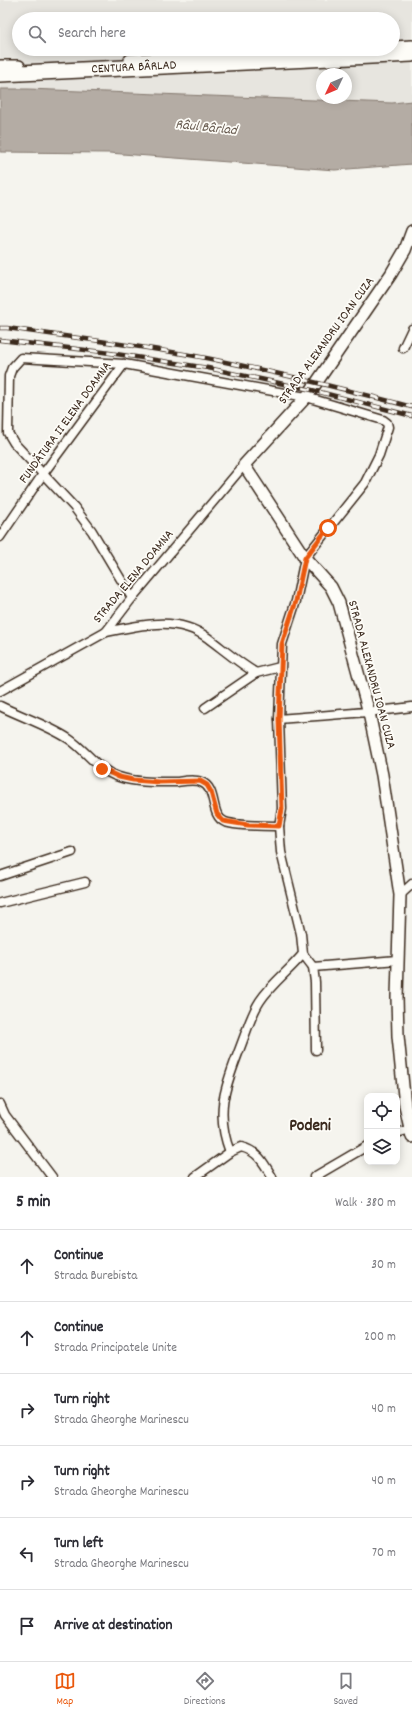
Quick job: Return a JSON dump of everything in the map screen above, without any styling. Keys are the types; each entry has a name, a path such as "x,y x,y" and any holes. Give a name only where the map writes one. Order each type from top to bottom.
{"highway":[{"name":"CENTURA BÂRLAD","path":"400,55 412,54"},
{"name":"CENTURA BÂRLAD","path":"0,74 371,56"}],"street":[{"path":"400,47 412,46"},
{"path":"0,66 202,56"},
{"name":"STRADA ALEXANDRU IOAN CUZA","path":"411,1133 405,1106 398,1036 400,895 382,775 369,713 339,603 331,587 305,558 244,465 306,398 392,274 405,250 412,231"},
{"path":"403,348 412,329"},
{"path":"132,598 84,519 61,492 14,443 8,433 9,376 12,368 22,358 124,364 306,398 383,420 387,423 388,427 379,455 365,483 305,558 296,601 282,644 279,719 282,790 282,809 279,826 281,852 301,934 303,954 313,967 315,982 316,1050"},
{"name":"FUNDĂTURA II ELENA DOAMNA","path":"0,537 43,474 124,364"},
{"name":"STRADA ELENA DOAMNA","path":"0,691 106,632 132,598 244,465"},
{"path":"106,632 151,623 174,624 207,637 256,673"},
{"path":"205,708 256,673 280,667"},
{"path":"0,706 69,739 102,769 119,777 133,780 159,782 200,781 207,785 211,792 217,814 223,821 237,824 279,826"},
{"path":"279,719 332,714 369,713 412,707"},
{"path":"0,876 72,852"},
{"path":"0,903 85,882"},
{"path":"400,895 412,884"},
{"path":"230,1152 225,1138 222,1114 228,1078 251,1017 259,1003 276,980 303,954"},
{"path":"313,967 398,960"},
{"path":"0,1104 5,1115 52,1177"},
{"path":"400,1134 411,1133"},
{"path":"195,1177 230,1152 242,1147 255,1152 263,1161 272,1177"},
{"path":"314,1177 364,1148"}],"shaded area":[{"path":"0,0 412,0 412,101 392,103 352,101 352,68 316,68 316,100 0,89"}],"water":[{"name":"Râul Bârlad","path":"0,89 316,100 316,104 352,104 352,101 392,103 412,101 412,164 335,170 109,153 0,152"}],"railway":[{"path":"0,328 186,354 262,370 412,407"},
{"path":"0,340 103,352 208,368 312,390 412,416"}],"district":[{"name":"Podeni","path":"310,1127"}],"route":[{"path":"102,769 119,777 133,780 159,782 200,781 207,785 211,792 217,814 223,821 248,825 279,826 282,809 279,719 282,644 296,601 305,558 328,528"}]}
